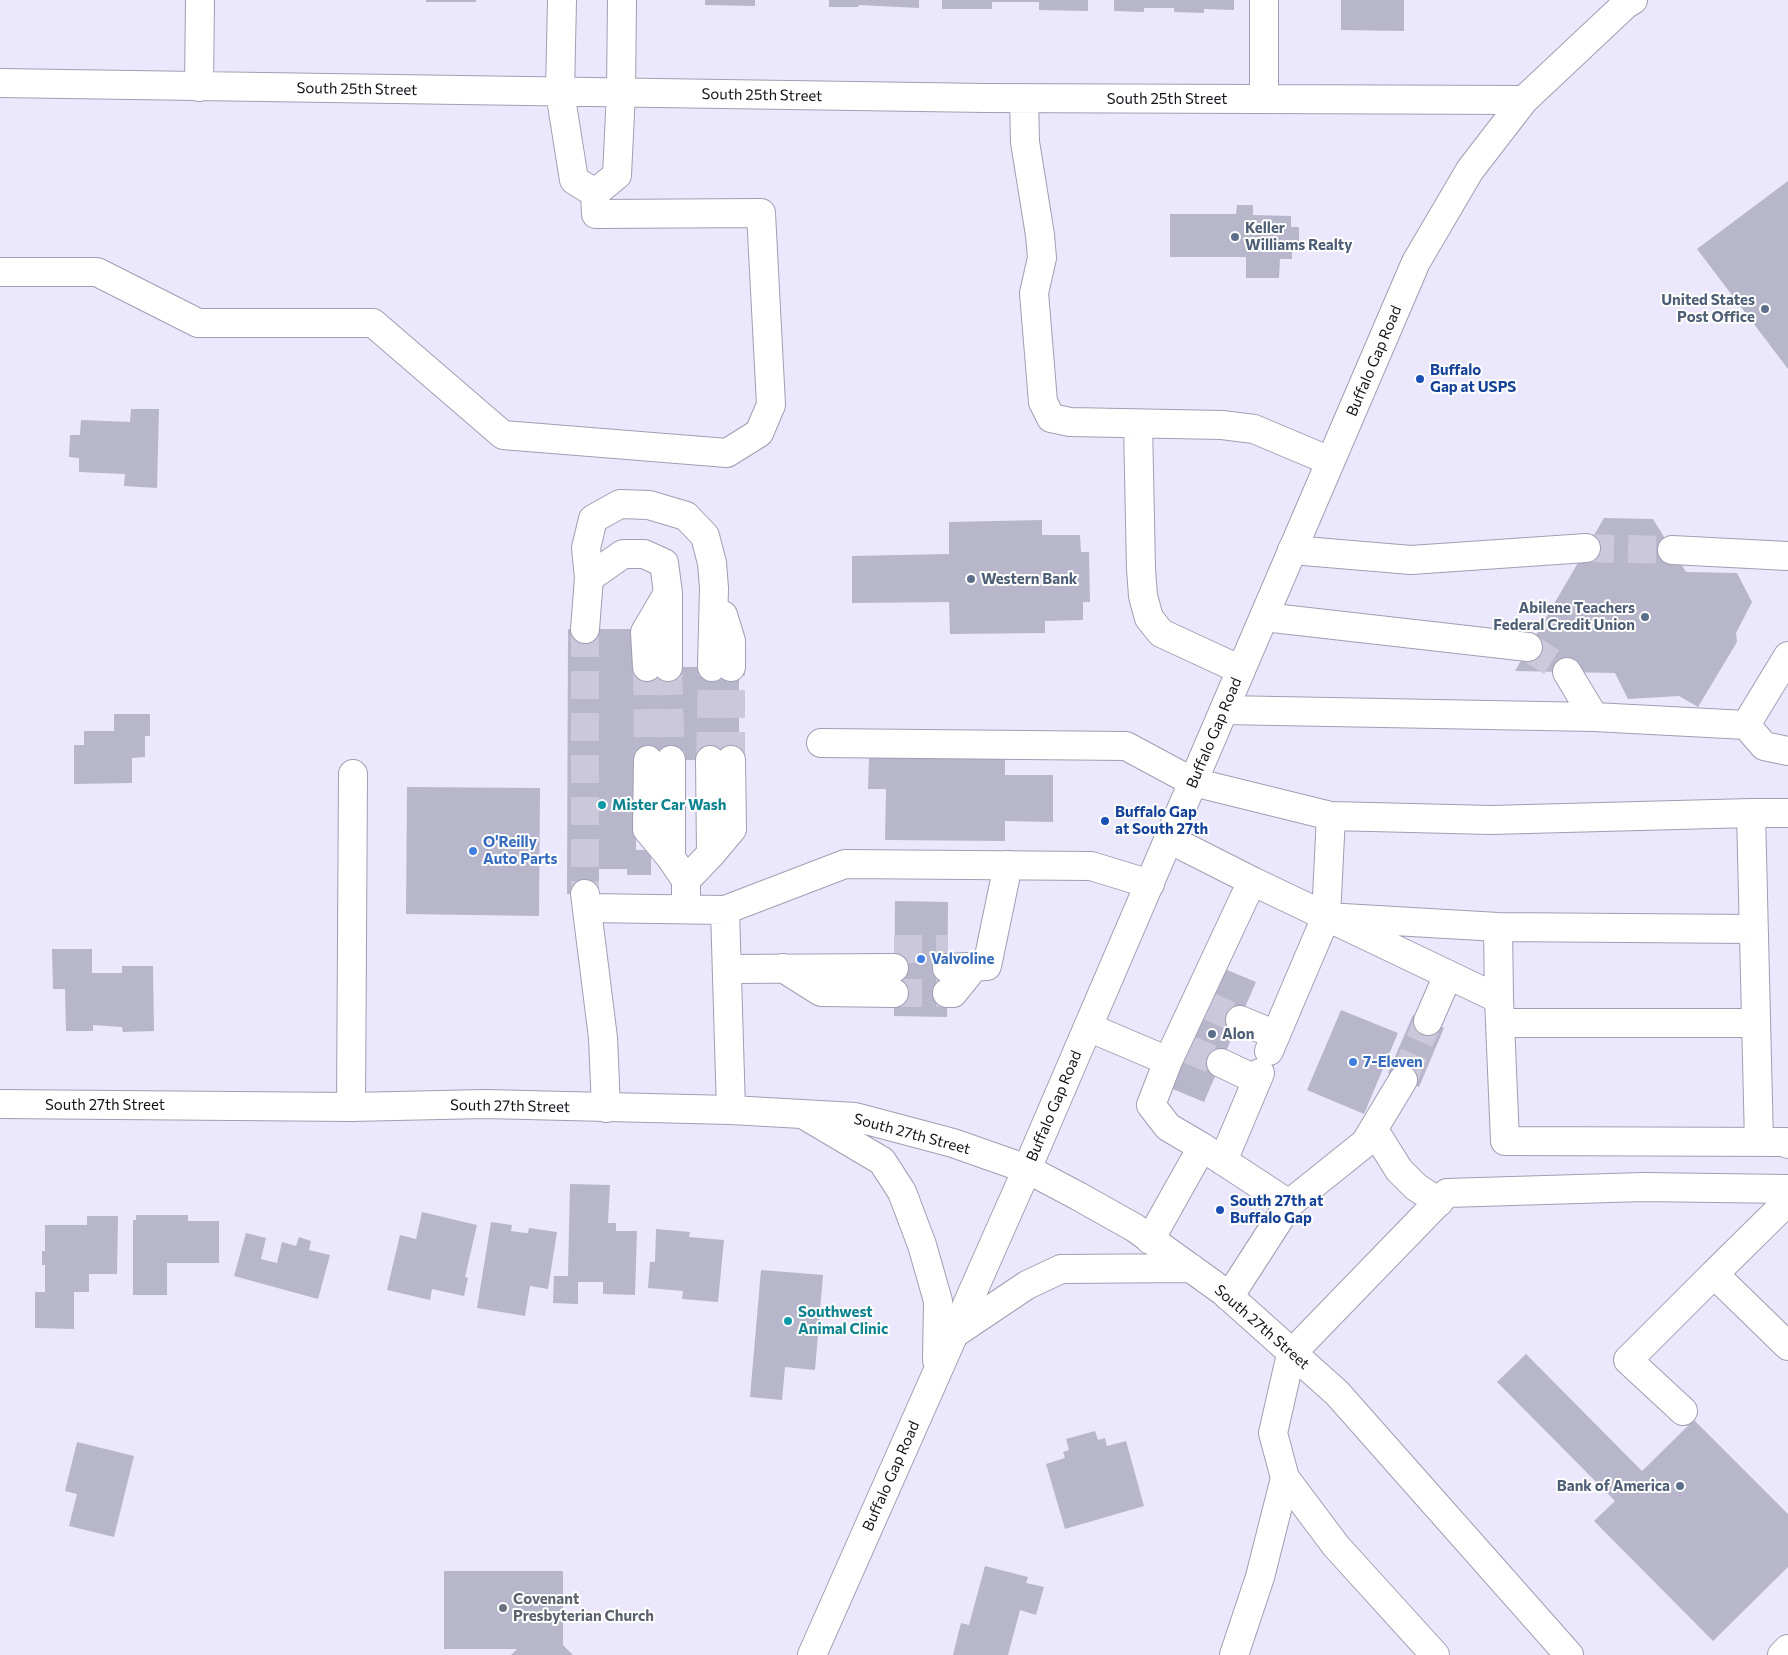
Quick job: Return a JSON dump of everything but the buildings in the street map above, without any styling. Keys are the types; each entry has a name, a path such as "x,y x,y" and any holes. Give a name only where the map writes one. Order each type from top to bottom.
{"main road":[{"path":"199,87 200,0"},
{"path":"562,0 560,92 574,180 595,194"},
{"path":"595,194 617,175 621,93 622,0"},
{"path":"1264,0 1264,99"},
{"name":"Buffalo Gap Road","path":"812,1655 1027,1169 1416,262 1470,170 1524,100 1627,2"},
{"name":"South 25th Street","path":"0,83 1024,98 1524,100"},
{"path":"1024,98 1025,142 1042,258 1034,293 1044,402 1051,418 1070,422 1222,425 1254,429 1330,461"},
{"path":"0,272 97,272 198,323 373,323 503,435 727,453 759,433 771,405 761,213 596,214 595,194"},
{"path":"1138,424 1140,569 1143,596 1149,618 1161,633 1241,670"},
{"path":"585,629 589,578 586,548 592,519 620,504 649,505 686,516 705,536 712,563 722,667"},
{"path":"1292,550 1411,560 1586,548"},
{"path":"1672,550 1788,556"},
{"path":"589,578 623,554 644,554 664,563 668,593 645,632 657,667"},
{"path":"1264,617 1528,647"},
{"path":"1746,725 1788,656"},
{"path":"1567,672 1594,717"},
{"path":"1224,710 1594,717 1746,725 1764,746 1788,750"},
{"path":"821,743 1126,746 1193,782 1331,816 1490,820 1788,814"},
{"path":"659,760 647,829 686,880 686,909"},
{"path":"686,880 732,829 721,760"},
{"path":"351,1107 353,774"},
{"path":"1751,814 1759,1142"},
{"path":"1150,1240 1212,1154 1266,1060 1326,917 1331,816"},
{"path":"1169,839 1448,975 1499,1011 1756,1023"},
{"path":"606,1108 603,1038 586,901 686,909 725,910 845,864 1090,866 1150,884"},
{"path":"954,969 987,966 1008,865"},
{"path":"1252,881 1200,1002 1151,1105 1168,1128 1289,1204"},
{"path":"725,910 731,1110"},
{"path":"1326,917 1498,927 1754,929"},
{"path":"1498,927 1499,1011 1505,1141 1787,1142"},
{"path":"728,969 783,968 819,950 894,970 821,992 783,968"},
{"path":"1428,1021 1448,975"},
{"path":"1240,1020 1266,1060"},
{"path":"1088,1026 1177,1050"},
{"path":"1221,1063 1266,1060"},
{"path":"1230,1297 1289,1204 1365,1143 1403,1080"},
{"name":"South 27th Street","path":"0,1104 351,1107 485,1104 731,1110 854,1117 953,1143 1027,1169 1135,1228 1230,1297 1291,1354 1337,1393 1569,1655"},
{"path":"802,1114 882,1162 902,1192 922,1245 938,1301 937,1372"},
{"path":"1374,1130 1399,1170 1416,1187 1439,1202"},
{"path":"1436,1655 1336,1546 1285,1478 1273,1434 1291,1354 1447,1193 1643,1187 1788,1189"},
{"path":"1683,1411 1628,1360 1788,1201"},
{"path":"954,1334 1027,1285 1061,1269 1190,1268"},
{"path":"1714,1274 1788,1346"},
{"path":"1234,1655 1260,1578 1285,1478"},
{"path":"1782,1655 1788,1649"}],"tunnel":[{"path":"1586,548 1672,550"},
{"path":"585,629 585,894"},
{"path":"1528,647 1567,672"},
{"path":"647,667 648,760"},
{"path":"668,667 671,760"},
{"path":"710,760 712,667"},
{"path":"731,667 731,760"},
{"path":"894,949 947,949"},
{"path":"894,993 947,993"},
{"path":"1204,1004 1240,1020"},
{"path":"1403,1080 1428,1021"},
{"path":"1185,1048 1221,1063"}],"place":[{"name":"Keller Williams Realty","path":"1235,237"},
{"name":"United States Post Office","path":"1765,309"},
{"name":"Buffalo Gap at USPS","path":"1420,379"},
{"name":"Western Bank","path":"971,579"},
{"name":"Abilene Teachers Federal Credit Union","path":"1645,617"},
{"name":"Mister Car Wash","path":"602,805"},
{"name":"Buffalo Gap at South 27th","path":"1105,821"},
{"name":"O'Reilly Auto Parts","path":"473,851"},
{"name":"Valvoline","path":"921,959"},
{"name":"Alon","path":"1212,1034"},
{"name":"7-Eleven","path":"1353,1062"},
{"name":"South 27th at Buffalo Gap","path":"1220,1210"},
{"name":"Southwest Animal Clinic","path":"788,1321"},
{"name":"Bank of America","path":"1680,1486"},
{"name":"Covenant Presbyterian Church","path":"503,1608"}]}
